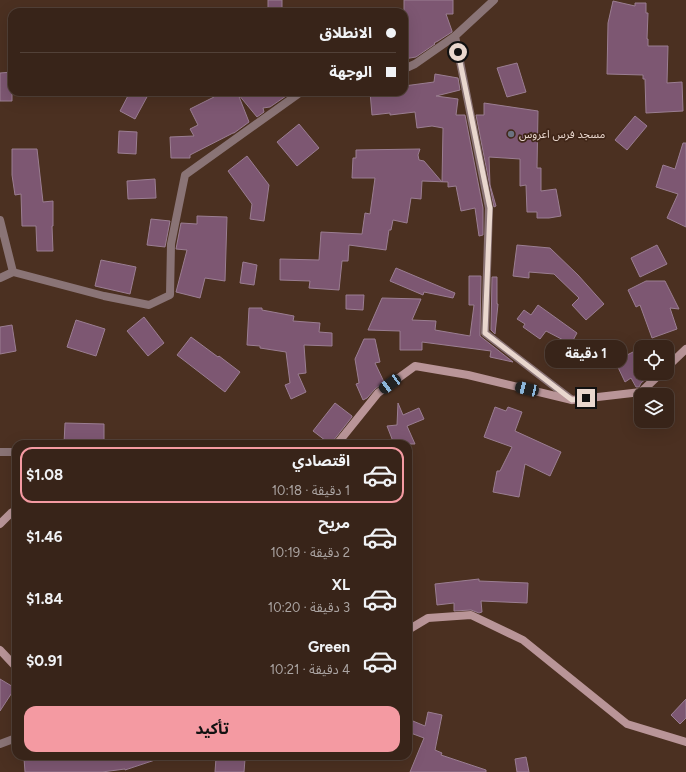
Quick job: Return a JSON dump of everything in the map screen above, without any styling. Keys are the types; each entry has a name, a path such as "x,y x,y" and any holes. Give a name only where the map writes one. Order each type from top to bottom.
{"street":[{"path":"408,67 415,64 455,36 494,0"},
{"path":"455,36 490,208 485,333 572,400"},
{"path":"0,278 13,272 104,296 149,305 170,295 171,244 185,175 295,96"},
{"path":"0,220 13,272"},
{"path":"674,360 686,349"},
{"path":"340,440 378,393 415,366 468,375 572,400 641,392 654,380"},
{"path":"0,452 12,452"},
{"path":"0,524 12,512"},
{"path":"412,628 428,618 470,615 523,640 627,724 686,742"},
{"path":"0,650 12,663"},
{"path":"0,744 12,740"}],"building":[{"path":"268,0 282,0 282,8 268,8"},
{"path":"404,0 453,0 453,14 446,14 452,32 434,43 435,44 416,57 408,58 408,8 404,8"},
{"path":"613,1 635,6 635,3 646,3 646,13 648,13 648,46 668,46 667,83 682,82 683,111 646,113 645,79 643,79 643,75 607,74 608,23"},
{"path":"517,63 526,92 507,97 497,68"},
{"path":"8,72 8,96 12,96 12,101 0,101 0,73"},
{"path":"435,74 458,78 460,90 436,96 458,99 456,115 465,115 483,208 483,235 479,236 475,208 461,211 456,186 448,187 448,182 442,182 443,128 432,126 417,128 415,112 390,115 390,113 372,115 370,96 408,96 408,85 434,82"},
{"path":"128,96 147,96 135,119 120,111"},
{"path":"239,96 249,122 234,133 190,155 190,158 171,158 170,137 194,136 190,129 198,125 190,109 214,97"},
{"path":"240,96 286,96 270,107 263,108 264,112 257,117"},
{"name":"مسجد فرس اعروس","path":"484,103 538,111 537,168 541,168 541,191 556,189 561,216 537,218 537,212 527,212 526,185 520,186 520,159 489,157 490,185 496,206 494,207 476,115 484,115"},
{"path":"635,116 647,126 627,150 615,140"},
{"path":"299,124 319,148 297,166 277,142"},
{"path":"119,131 137,132 136,154 118,153"},
{"path":"683,143 686,143 686,227 667,218 678,194 656,187 663,165 675,169"},
{"path":"12,149 37,149 43,202 53,201 53,251 37,251 36,226 22,226 21,194 15,195 12,175"},
{"path":"420,149 418,155 419,160 424,161 442,182 422,181 421,199 411,198 407,223 393,220 391,230 389,230 386,250 349,245 348,261 342,261 339,290 309,288 310,281 280,280 280,259 319,260 321,232 362,234 365,213 370,214 375,178 352,178 353,158 356,158 356,150"},
{"path":"247,156 269,185 264,221 250,219 252,204 228,171"},
{"path":"155,179 156,198 128,199 127,181"},
{"path":"197,216 227,217 225,281 205,278 200,298 176,292 187,250 176,249 181,223 197,224"},
{"path":"151,219 170,221 165,247 147,245"},
{"path":"517,245 550,248 578,275 604,304 586,320 572,305 579,298 554,274 529,272 529,278 513,276"},
{"path":"657,245 667,264 640,277 631,258"},
{"path":"101,260 136,267 130,294 95,286"},
{"path":"243,262 257,265 254,285 240,283"},
{"path":"396,268 455,293 453,298 424,292 423,295 390,281"},
{"path":"469,276 481,276 480,336 513,362 490,357 491,351 422,342 422,350 400,350 400,331 368,330 382,298 421,299 412,320 436,321 435,330 470,336 474,305 469,305"},
{"path":"492,277 497,277 498,304 495,334 491,330"},
{"path":"646,281 665,281 679,309 670,308 677,329 652,338 640,305 636,307 628,290"},
{"path":"346,295 364,295 363,310 346,309"},
{"path":"538,305 577,333 571,344 546,331 540,339 523,327 525,324 517,319 524,310 531,315"},
{"path":"249,308 262,308 262,310 294,316 293,321 320,323 319,332 332,333 332,346 304,345 306,373 298,374 306,392 291,399 285,385 290,383 286,352 260,348 260,346 247,345"},
{"path":"144,317 164,343 148,356 127,331"},
{"path":"76,320 105,329 96,356 67,347"},
{"path":"12,325 16,351 0,354 0,327"},
{"path":"191,337 240,372 225,392 177,355"},
{"path":"364,339 375,339 380,362 375,363 384,382 363,400 356,384 359,383 355,359"},
{"path":"571,345 583,354 576,364 564,355"},
{"path":"634,352 634,380 645,380 639,387 636,387 631,378 625,382 615,361"},
{"path":"335,403 352,416 334,440 325,440 313,431"},
{"path":"398,403 403,415 419,408 424,419 407,426 415,444 412,444 412,440 392,440 387,426 397,425"},
{"path":"495,407 506,411 508,407 522,412 515,431 561,452 550,476 525,464 519,497 493,492 497,471 500,471 512,447 484,437"},
{"path":"65,423 104,424 104,440 64,440"},
{"path":"479,579 479,581 528,583 527,603 481,601 482,612 479,613 471,610 454,611 454,603 437,605 435,584"},
{"path":"0,679 12,686 12,693 0,711"},
{"path":"686,699 686,718 680,724 671,715"},
{"path":"428,712 442,715 435,750 442,753 441,755 486,770 486,772 410,772 424,738 412,734 412,721 425,726"},
{"path":"526,757 529,772 517,772 515,759"},
{"path":"24,760 155,760 125,770 102,772 25,772"},
{"path":"216,760 245,760 244,772 215,772"}],"place":[{"name":"مسجد فرس اعروس","path":"511,134"}],"route":[{"path":"458,52 490,208 485,333 572,400 586,398"}]}
